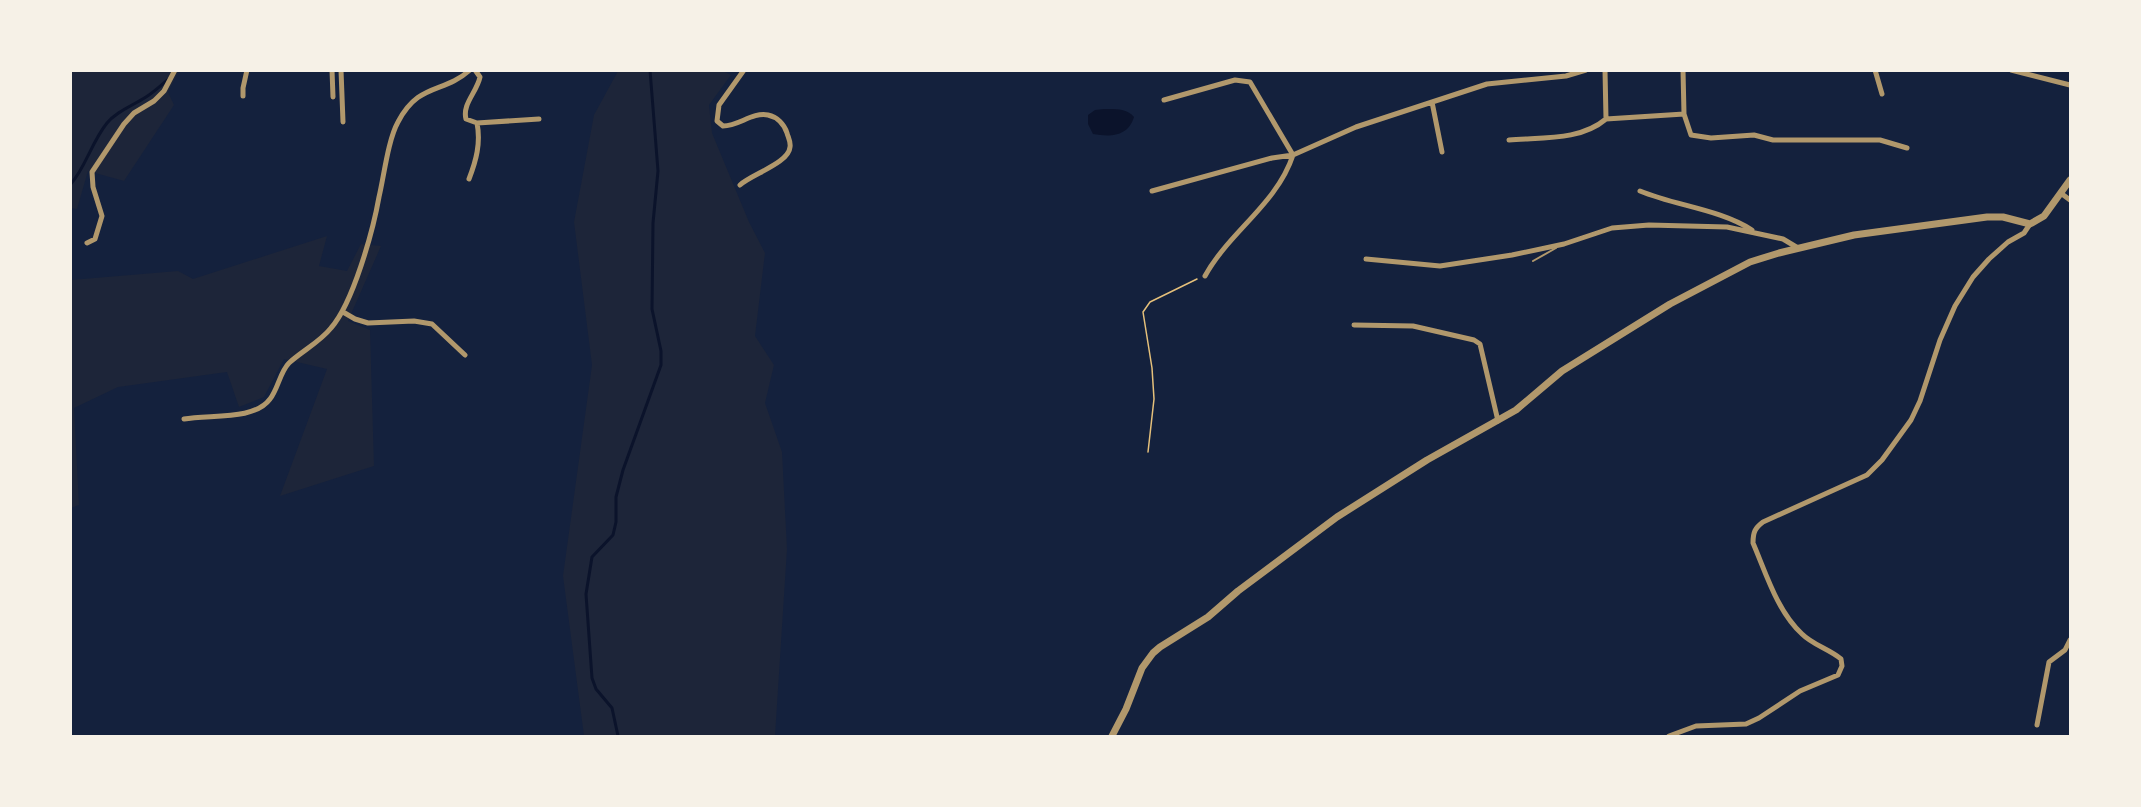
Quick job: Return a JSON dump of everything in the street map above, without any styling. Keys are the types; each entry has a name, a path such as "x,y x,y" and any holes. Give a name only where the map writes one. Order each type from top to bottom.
{"street":[{"path":"87,243 95,239 102,216 93,187 92,172 124,124 134,113 154,101 164,91 175,70"},
{"path":"243,96 247,70"},
{"path":"332,70 333,97"},
{"path":"341,70 343,122"},
{"path":"184,418 254,412 264,407 274,393 286,365 331,329 343,312 375,220 383,176 397,122 414,99 462,77 470,70"},
{"path":"475,70 480,77 478,87 464,111 466,119 477,123 538,119"},
{"path":"740,185 746,179 780,161 788,154 791,145 785,128 779,120 769,115 759,115 730,126 723,126 717,121 719,105 744,70"},
{"path":"1152,191 1272,158 1293,155 1356,127 1487,84 1566,76 1586,70"},
{"path":"1605,70 1606,119"},
{"path":"1683,70 1684,114 1690,135 1712,138 1754,135 1773,140 1880,140 1907,148"},
{"path":"1875,70 1882,94"},
{"path":"2011,70 2070,85"},
{"path":"1164,100 1235,80 1250,82 1293,155"},
{"path":"1432,102 1442,152"},
{"path":"1509,140 1577,135 1596,127 1606,119 1684,114"},
{"path":"469,179 477,157 479,133 477,123"},
{"path":"1205,276 1215,257 1282,181 1293,155"},
{"path":"1669,736 1696,726 1746,724 1800,691 1838,675 1842,666 1841,659 1800,633 1783,611 1753,543 1753,533 1756,527 1763,522 1867,475 1882,460 1911,420 1940,340 1955,306 1973,277 2008,242 2024,233 2030,224 2044,216 2070,180"},
{"path":"1640,191 1738,222 1756,232"},
{"path":"2062,194 2070,200"},
{"path":"1112,736 1126,709 1142,668 1153,653 1208,617 1238,591 1337,517 1427,460 1516,410 1562,371 1670,304 1750,262 1854,235 1987,217 2003,217 2030,224"},
{"path":"1366,259 1440,266 1564,244 1612,228 1649,225 1727,227 1784,239 1798,248"},
{"path":"343,312 355,319 369,322 414,321 432,324 465,355"},
{"path":"1354,325 1413,326 1474,340 1480,345 1498,421"},
{"path":"2037,725 2049,662 2065,650 2070,640"}],"lane":[{"path":"1533,261 1564,244"}],"path":[{"path":"1148,452 1154,399 1152,368 1143,312 1150,303 1205,276"}],"shaded area":[{"path":"70,71 179,71 168,92 174,105 124,181 88,171 77,209 70,208"},
{"path":"618,71 723,71 731,75 709,105 712,133 749,222 765,253 755,336 774,365 765,403 782,452 787,549 775,736 584,736 563,576 592,365 574,222 594,115"},
{"path":"1095,110 1124,111 1134,117 1123,132 1112,135 1093,134 1088,124 1088,115"},
{"path":"327,236 319,266 347,271 361,244 381,246 348,321 370,330 374,466 280,496 327,369 284,359 264,397 239,407 227,372 118,387 74,408 79,505 71,508 71,280 178,271 193,279"}],"waterway":[{"path":"618,736 612,708 596,689 592,678 586,594 592,557 613,535 616,522 616,497 623,470 661,365 661,351 652,309 653,223 658,171 650,70"},
{"path":"70,185 107,123 115,115 149,95 169,79"}]}
